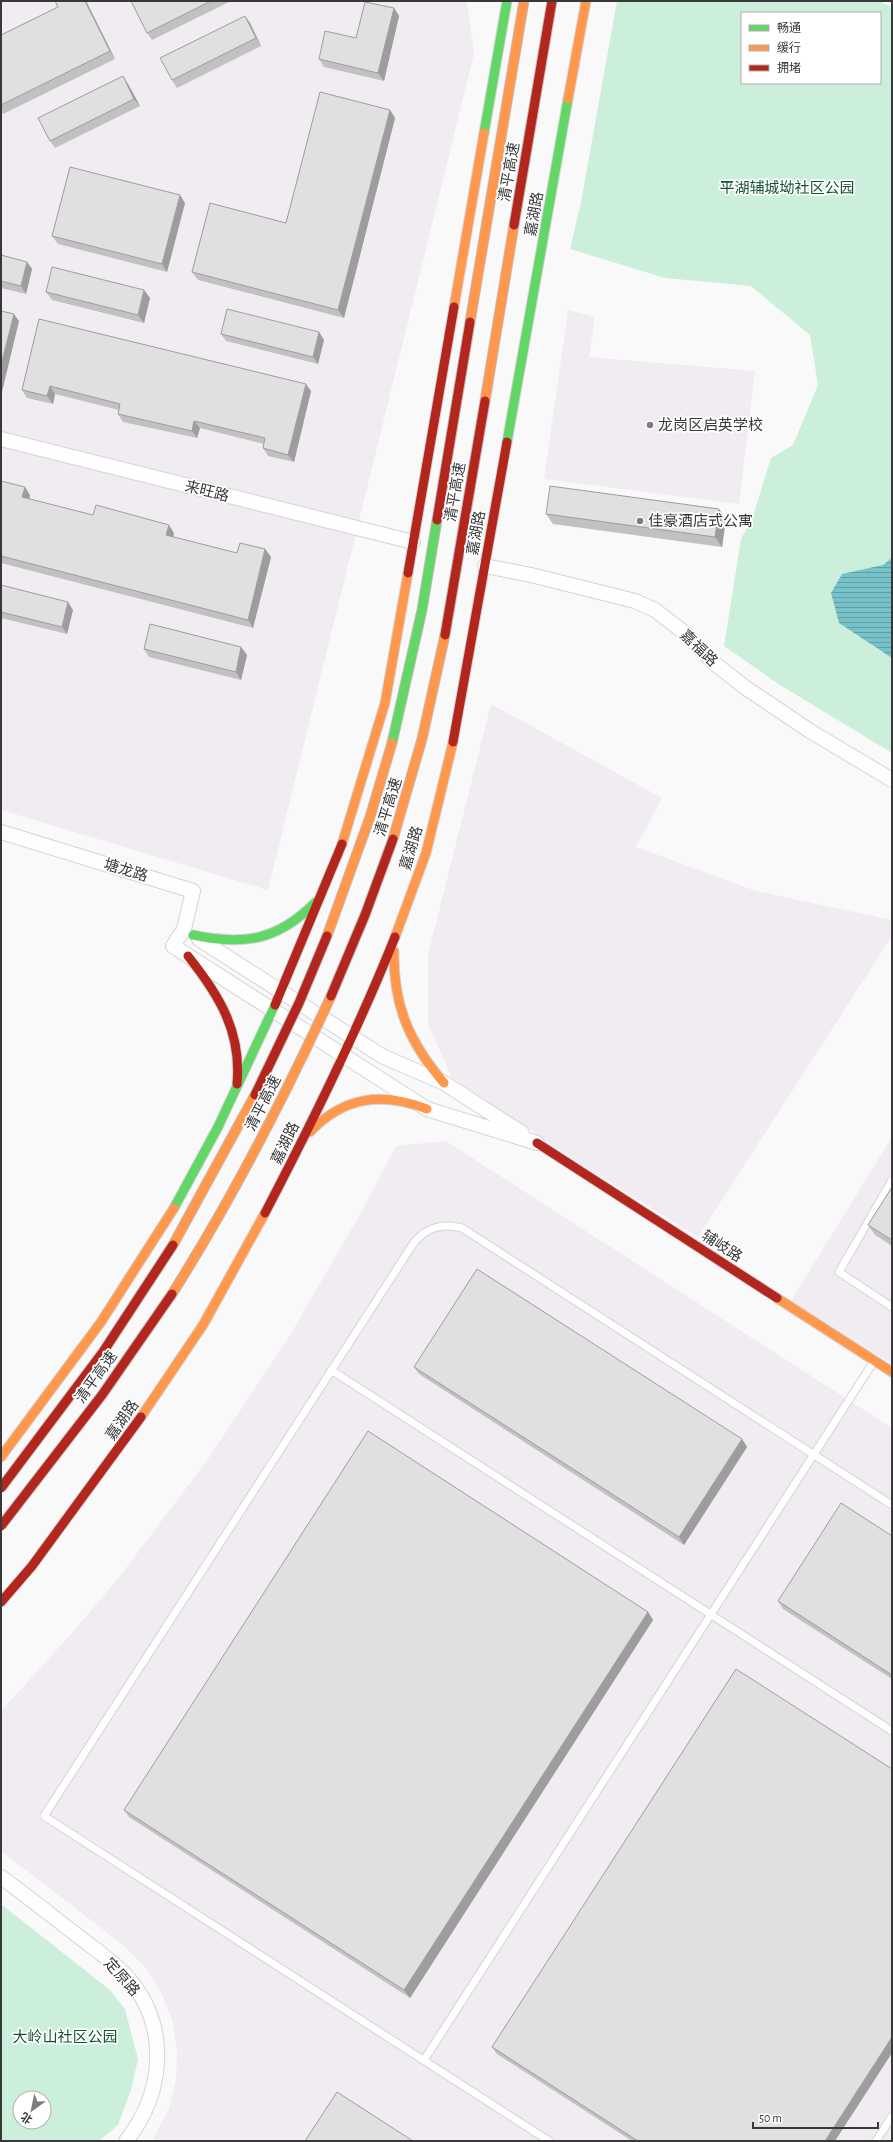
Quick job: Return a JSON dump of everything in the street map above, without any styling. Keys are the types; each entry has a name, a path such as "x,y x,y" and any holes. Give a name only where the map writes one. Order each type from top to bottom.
{"main road":[{"name":"清平高速","path":"1,1488 84,1378 133,1308 204,1192 249,1107 313,973 363,841 386,768 404,697 422,610 524,1"},
{"name":"清平高速","path":"1,1526 32,1487 155,1319 226,1204 263,1136 329,1000 364,920 386,860 410,784 431,701 449,615 552,1"},
{"name":"嘉湖路","path":"1,1602 32,1566 82,1499 177,1366 251,1240 301,1144 352,1037 395,938 426,853 455,732 586,1"},
{"path":"1,1457 116,1301 162,1229 234,1096 282,992 345,837 368,765 384,703 505,4"},
{"path":"188,932 214,941 230,942 265,936 296,921 322,895"},
{"path":"395,938 394,981 402,1019 419,1054 444,1083"},
{"path":"188,956 214,991 230,1026 237,1058 238,1077 234,1096"},
{"path":"301,1144 312,1129 325,1118 339,1109 357,1103 392,1099 427,1109"},
{"name":"辅岐路","path":"537,1143 892,1372"}],"street":[{"name":"来旺路","path":"1,439 413,542"},
{"name":"嘉福路","path":"485,566 531,575 635,601 655,610 686,634 714,664 746,688 810,731 892,780"},
{"name":"塘龙路","path":"1,832 193,891 188,932 173,946 188,956"},
{"path":"188,932 382,1056 444,1083 537,1143"},
{"path":"188,956 427,1109 537,1143"},
{"name":"定原路","path":"1,1877 110,1960 129,1979 143,2001 153,2026 157,2051 156,2077 150,2102 138,2126 126,2141"}],"lane":[{"path":"892,1180 839,1272 892,1307"},
{"path":"549,2141 44,1816 419,1236 435,1227 453,1226 462,1228 892,1505"},
{"path":"424,2060 875,1360"},
{"path":"331,1370 892,1731"},
{"path":"876,2141 892,2116"}],"shaded area":[{"path":"1,1 467,1 474,54 268,890 1,810"},
{"name":"龙岗区启英学校","path":"568,310 595,317 589,357 755,371 739,504 544,479"},
{"path":"491,704 662,798 636,847 756,891 892,920 892,936 698,1237 582,1165 452,1078 428,1024 428,955"},
{"path":"892,1137 892,1364 791,1301"},
{"path":"446,1141 892,1428 892,2141 152,2141 169,2109 176,2080 177,2050 172,2020 161,1992 145,1967 123,1945 1,1851 1,1711 73,1632 120,1576 208,1459 289,1337 362,1211 396,1146"}],"green space":[{"name":"平湖辅城坳社区公园","path":"617,1 880,1 892,8 892,753 780,685 724,646 741,539 752,519 771,458 793,445 818,385 810,335 751,286 665,278 570,249 581,202"},
{"name":"大岭山社区公园","path":"1,1904 110,1990 125,2009 138,2059 131,2090 118,2125 99,2141 1,2141"}],"water":[{"path":"892,558 892,658 839,623 831,593 842,574 883,565"}],"building":[{"path":"55,1 85,1 110,51 1,105 1,35 58,7"},
{"path":"131,1 211,1 147,33"},
{"path":"365,2 394,8 378,73 319,59 325,31 356,38"},
{"path":"245,16 256,38 172,80 160,58"},
{"path":"123,76 134,99 50,141 38,118"},
{"path":"320,92 390,110 338,310 192,272 210,203 286,223"},
{"path":"70,167 180,195 162,264 52,236"},
{"path":"1,255 27,262 21,286 1,281"},
{"path":"52,267 144,290 138,315 46,292"},
{"path":"227,309 319,332 313,357 221,334"},
{"path":"1,311 14,314 1,365"},
{"path":"39,319 306,384 288,455 263,448 265,438 194,421 192,431 118,414 120,404 50,386 47,396 22,390"},
{"path":"1,481 25,487 22,497 93,515 96,505 169,525 166,535 237,553 240,543 265,549 248,620 1,556"},
{"name":"佳豪酒店式公寓","path":"550,486 719,509 715,537 546,514"},
{"path":"1,585 68,602 62,627 1,612"},
{"path":"150,624 241,647 236,672 144,649"},
{"path":"892,1187 892,1240 868,1225"},
{"path":"477,1269 742,1439 679,1537 414,1367"},
{"path":"368,1431 648,1612 404,1990 124,1810"},
{"path":"841,1503 892,1536 892,1675 778,1601"},
{"path":"736,1669 892,1769 892,2037 825,2141 638,2141 492,2047"},
{"path":"337,2092 413,2141 305,2141"}],"traffic: fast":[{"path":"484,133 507,1"},
{"path":"507,442 568,99"},
{"path":"392,743 422,610 437,520"},
{"path":"193,935 229,940 260,937 288,925 316,902"},
{"path":"174,1208 218,1127 275,1005"}],"traffic: slow":[{"path":"470,322 524,1"},
{"path":"568,99 586,1"},
{"path":"454,307 484,133"},
{"path":"485,401 514,225"},
{"path":"342,844 385,703 408,573"},
{"path":"393,839 422,739 445,635"},
{"path":"395,937 426,853 453,742"},
{"path":"327,936 370,817 392,743"},
{"path":"394,951 396,989 406,1022 421,1053 444,1083"},
{"path":"172,1294 216,1222 256,1148 295,1072 331,996"},
{"path":"173,1245 255,1095"},
{"path":"310,1132 336,1111 350,1104 364,1101 379,1099 395,1100 427,1109"},
{"path":"1,1457 101,1322 174,1208"},
{"path":"141,1417 203,1325 265,1213"},
{"path":"777,1298 892,1372"}],"traffic: jam":[{"path":"514,225 552,1"},
{"path":"408,573 454,307"},
{"path":"437,520 470,322"},
{"path":"445,635 485,401"},
{"path":"453,742 507,442"},
{"path":"331,996 365,915 393,839"},
{"path":"275,1005 342,844"},
{"path":"255,1095 299,1003 327,936"},
{"path":"265,1213 333,1077 365,1008 395,937"},
{"path":"188,956 209,985 226,1015 236,1048 238,1065 237,1084"},
{"path":"537,1143 777,1298"},
{"path":"1,1488 103,1352 173,1245"},
{"path":"1,1526 102,1395 172,1294"},
{"path":"1,1602 32,1566 141,1417"}],"place":[{"name":"龙岗区启英学校","path":"650,425"},
{"name":"佳豪酒店式公寓","path":"640,521"}]}
